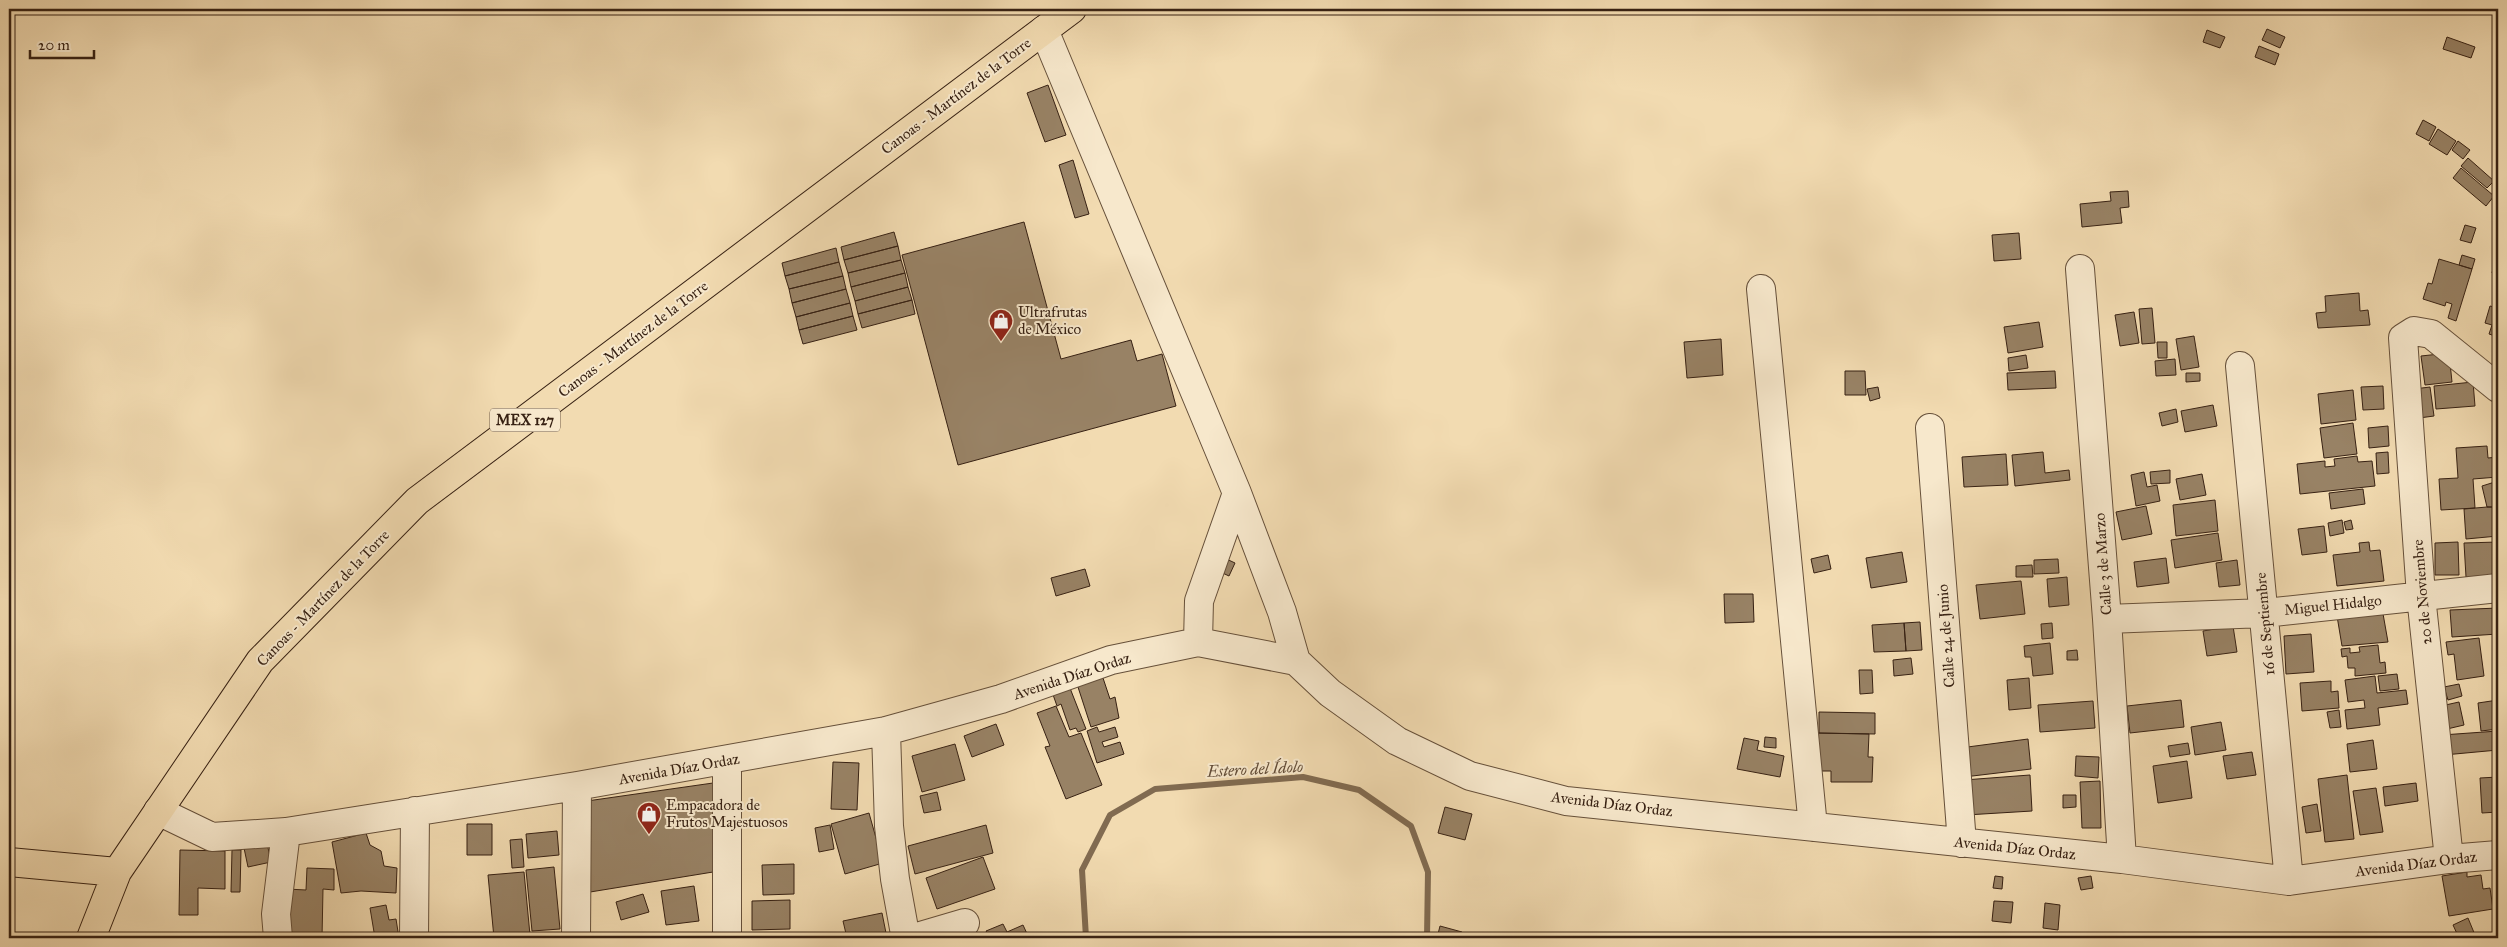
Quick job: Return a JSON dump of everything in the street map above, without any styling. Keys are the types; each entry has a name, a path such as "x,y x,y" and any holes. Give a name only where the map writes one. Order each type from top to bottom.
{"main road":[{"name":"Canoas - Martínez de la Torre","path":"91,938 116,872 260,661 417,501 1072,9"},
{"path":"9,862 116,872"}],"street":[{"path":"1044,30 1237,494 1282,612 1296,661"},
{"name":"Calle 3 de Marzo","path":"2080,269 2107,619 2122,859"},
{"path":"1760,288 1813,827"},
{"name":"20 de Noviembre","path":"2450,858 2421,596 2403,338 2414,331 2431,334 2498,388"},
{"name":"16 de Septiembre","path":"2240,366 2289,881"},
{"name":"Calle 24 de Junio","path":"1930,428 1962,843"},
{"path":"1198,642 1199,601 1237,494"},
{"name":"Miguel Hidalgo","path":"2107,619 2265,613 2498,588"},
{"name":"Avenida Díaz Ordaz","path":"158,811 212,837 286,832 578,786 727,761 886,731 1002,698 1111,660 1198,642 1296,661 1330,693 1397,741 1470,776 1566,800 2122,859 2289,881 2450,858 2498,855"},
{"path":"886,731 889,826 895,879 905,934 914,938 965,922"},
{"path":"727,761 727,938"},
{"path":"576,938 578,786"},
{"path":"414,938 415,811"},
{"path":"278,938 276,914 286,832"}],"building":[{"path":"2267,29 2285,37 2280,48 2262,40"},
{"path":"2207,30 2225,37 2220,48 2203,42"},
{"path":"2447,37 2475,47 2471,58 2443,49"},
{"path":"2259,46 2279,54 2275,65 2255,57"},
{"path":"1048,85 1066,135 1045,142 1027,93"},
{"path":"2423,120 2436,127 2429,141 2416,134"},
{"path":"2438,129 2456,141 2447,155 2429,144"},
{"path":"2458,141 2470,150 2463,159 2452,150"},
{"path":"2468,158 2494,181 2487,188 2461,166"},
{"path":"1073,160 1089,214 1075,218 1059,165"},
{"path":"2461,168 2494,196 2486,206 2453,178"},
{"path":"2128,191 2129,207 2120,208 2122,223 2082,227 2080,204 2111,201 2110,192"},
{"path":"1024,222 1061,359 1131,340 1137,361 1162,354 1176,406 958,465 902,255"},
{"path":"2465,225 2476,228 2471,243 2460,240"},
{"path":"894,232 898,246 844,260 841,247"},
{"path":"2019,233 2021,259 1994,261 1992,235"},
{"path":"898,246 901,260 848,273 844,260"},
{"path":"836,248 839,262 785,276 782,263"},
{"path":"2462,255 2475,259 2472,269 2459,265"},
{"path":"2439,259 2472,269 2456,321 2448,318 2452,304 2446,302 2445,306 2423,299 2428,283 2432,284"},
{"path":"901,260 905,273 851,287 848,273"},
{"path":"2495,260 2498,261 2498,275 2492,273"},
{"path":"839,262 843,276 789,289 785,276"},
{"path":"905,273 908,287 855,301 851,287"},
{"path":"843,276 846,289 792,303 789,289"},
{"path":"908,287 912,300 858,314 855,301"},
{"path":"846,289 850,303 796,317 792,303"},
{"path":"2359,293 2360,311 2368,310 2370,325 2318,328 2316,313 2326,312 2325,296"},
{"path":"912,300 915,314 862,328 858,314"},
{"path":"850,303 853,316 799,330 796,317"},
{"path":"2490,306 2498,308 2498,337 2489,334 2492,325 2485,323"},
{"path":"2152,308 2155,343 2142,344 2139,309"},
{"path":"2134,312 2139,343 2120,346 2115,315"},
{"path":"853,316 857,330 803,344 799,330"},
{"path":"2039,322 2043,347 2008,353 2004,327"},
{"path":"2194,336 2199,367 2181,370 2176,339"},
{"path":"1721,339 1723,375 1687,378 1684,342"},
{"path":"2157,342 2167,342 2167,358 2158,358"},
{"path":"2449,353 2452,382 2425,385 2421,356"},
{"path":"2026,355 2028,368 2009,371 2008,358"},
{"path":"2175,359 2176,375 2156,376 2155,361"},
{"path":"1845,371 1865,371 1866,395 1845,395"},
{"path":"2055,371 2056,388 2008,390 2007,373"},
{"path":"2186,373 2200,373 2200,381 2186,382"},
{"path":"2473,382 2475,406 2436,409 2434,386"},
{"path":"2383,386 2384,409 2363,410 2361,387"},
{"path":"1878,387 1880,398 1870,401 1867,389"},
{"path":"2430,387 2434,416 2419,418 2414,389"},
{"path":"2353,390 2356,420 2321,424 2318,394"},
{"path":"2213,405 2217,426 2185,432 2181,411"},
{"path":"2176,409 2178,422 2162,426 2159,413"},
{"path":"2353,423 2357,454 2324,458 2320,428"},
{"path":"2388,426 2389,446 2369,448 2368,428"},
{"path":"2487,446 2488,458 2498,457 2498,477 2473,479 2475,508 2441,510 2439,479 2458,478 2456,448"},
{"path":"2043,452 2045,473 2069,470 2070,480 2015,486 2012,455"},
{"path":"2388,452 2389,473 2377,474 2376,453"},
{"path":"2006,454 2008,485 1964,487 1962,457"},
{"path":"2357,456 2358,462 2372,461 2375,486 2300,494 2297,464 2325,461 2325,467 2335,466 2334,459"},
{"path":"2170,470 2170,483 2151,484 2150,472"},
{"path":"2144,472 2147,487 2157,485 2160,501 2136,506 2131,475"},
{"path":"2202,474 2206,495 2180,500 2176,479"},
{"path":"2498,481 2498,507 2487,507 2482,486"},
{"path":"2363,489 2365,504 2331,509 2329,493"},
{"path":"2215,500 2218,531 2176,536 2173,505"},
{"path":"2146,506 2152,534 2122,540 2116,512"},
{"path":"2498,507 2498,536 2466,539 2464,509"},
{"path":"2342,520 2344,533 2330,536 2328,523"},
{"path":"2351,520 2353,529 2346,530 2344,522"},
{"path":"2324,526 2327,552 2302,555 2298,529"},
{"path":"2218,533 2222,560 2175,568 2171,540"},
{"path":"2369,542 2370,551 2380,550 2384,581 2337,586 2333,555 2360,552 2359,543"},
{"path":"2458,542 2459,575 2435,575 2435,543"},
{"path":"2498,542 2498,575 2466,577 2464,543"},
{"path":"1902,552 1907,582 1871,588 1866,558"},
{"path":"1828,555 1831,569 1814,573 1811,559"},
{"path":"1220,556 1235,563 1229,576 1214,569"},
{"path":"2166,558 2169,583 2137,587 2134,562"},
{"path":"2058,559 2059,573 2034,574 2034,560"},
{"path":"2237,560 2240,585 2219,587 2216,563"},
{"path":"2032,565 2033,577 2016,577 2016,566"},
{"path":"1085,569 1090,586 1056,596 1051,578"},
{"path":"2067,577 2069,605 2049,607 2047,579"},
{"path":"2021,581 2025,614 1980,619 1976,585"},
{"path":"1724,594 1753,594 1754,622 1725,623"},
{"path":"2382,608 2388,642 2342,646 2337,616"},
{"path":"2498,608 2498,634 2452,637 2450,610"},
{"path":"1920,622 1922,650 1906,651 1904,623"},
{"path":"1904,623 1906,651 1874,652 1872,625"},
{"path":"2052,623 2053,638 2042,639 2041,624"},
{"path":"2233,626 2237,652 2207,656 2203,631"},
{"path":"2311,634 2314,672 2286,674 2284,636"},
{"path":"2479,638 2484,676 2457,680 2454,654 2448,655 2446,642"},
{"path":"2050,643 2053,674 2033,676 2031,657 2025,657 2024,646"},
{"path":"2378,645 2380,663 2385,662 2386,673 2355,676 2355,668 2348,668 2347,656 2342,657 2341,649 2350,648 2350,653 2360,652 2359,647"},
{"path":"2077,650 2078,660 2067,660 2067,651"},
{"path":"1911,658 1913,674 1894,676 1893,660"},
{"path":"1859,670 1872,670 1873,693 1860,694"},
{"path":"2397,674 2399,689 2380,691 2378,676"},
{"path":"1102,675 1110,699 1115,697 1119,718 1091,727 1077,684"},
{"path":"2375,676 2377,693 2406,690 2408,704 2378,708 2380,725 2347,729 2345,710 2365,708 2364,700 2348,702 2345,680"},
{"path":"2029,678 2031,708 2009,710 2007,680"},
{"path":"2331,681 2331,692 2338,691 2339,708 2302,711 2300,683"},
{"path":"1068,683 1086,729 1078,732 1076,728 1070,730 1061,704 1057,706 1051,689"},
{"path":"2459,684 2462,696 2448,700 2444,687"},
{"path":"2181,700 2184,727 2130,733 2127,706"},
{"path":"2498,700 2498,729 2481,731 2478,703"},
{"path":"2093,701 2095,728 2040,732 2038,705"},
{"path":"2459,702 2464,725 2447,729 2441,706"},
{"path":"1056,706 1069,737 1081,733 1102,785 1066,799 1045,747 1050,746 1037,713"},
{"path":"2339,710 2341,727 2330,728 2327,712"},
{"path":"1819,712 1875,713 1875,734 1819,733"},
{"path":"2221,722 2226,750 2195,755 2191,727"},
{"path":"996,724 1004,745 972,757 964,736"},
{"path":"1097,727 1099,732 1115,727 1118,737 1102,742 1104,747 1120,742 1124,754 1097,763 1087,731"},
{"path":"2498,731 2498,750 2444,755 2442,735"},
{"path":"1814,733 1869,734 1868,757 1873,757 1872,782 1831,782 1831,771 1813,771"},
{"path":"1765,737 1776,738 1776,748 1764,747"},
{"path":"1744,738 1759,741 1757,750 1784,756 1780,777 1737,769"},
{"path":"2028,739 2031,769 1964,777 1960,748"},
{"path":"2373,740 2377,769 2350,772 2347,744"},
{"path":"2188,743 2190,754 2170,757 2168,746"},
{"path":"955,744 965,780 922,792 912,756"},
{"path":"2252,752 2256,775 2227,779 2223,756"},
{"path":"2076,756 2099,757 2098,778 2075,776"},
{"path":"2187,761 2192,798 2158,803 2153,766"},
{"path":"833,762 859,763 857,810 831,809"},
{"path":"2030,775 2032,811 1966,815 1964,780"},
{"path":"2347,775 2354,839 2325,842 2318,779"},
{"path":"2498,777 2498,812 2482,813 2480,778"},
{"path":"2100,781 2101,828 2082,828 2080,782"},
{"path":"713,783 713,872 584,893 587,801"},
{"path":"2416,783 2418,801 2385,806 2383,787"},
{"path":"2376,788 2383,832 2360,835 2353,791"},
{"path":"937,792 941,810 924,813 920,796"},
{"path":"2063,795 2076,795 2076,807 2063,808"},
{"path":"2317,804 2321,831 2306,833 2302,807"},
{"path":"1445,807 1472,814 1465,840 1438,833"},
{"path":"869,813 883,863 845,874 831,824"},
{"path":"467,824 492,824 492,855 467,855"},
{"path":"830,825 834,849 819,852 815,828"},
{"path":"986,825 993,853 915,874 908,846"},
{"path":"557,831 559,855 528,858 526,834"},
{"path":"366,833 370,845 381,851 384,866 397,868 396,893 361,891 341,893 332,842"},
{"path":"522,839 524,867 512,868 510,840"},
{"path":"267,843 271,862 248,867 244,848"},
{"path":"180,850 225,851 225,889 198,888 198,915 179,915"},
{"path":"232,850 241,850 240,892 231,892"},
{"path":"983,857 995,889 937,909 926,878"},
{"path":"794,864 794,894 763,895 762,865"},
{"path":"554,867 560,929 532,931 526,870"},
{"path":"307,868 334,869 334,890 323,889 322,938 285,938 287,889 306,890"},
{"path":"524,872 530,935 494,938 488,875"},
{"path":"2467,872 2467,877 2481,875 2483,889 2490,888 2493,909 2449,916 2442,876"},
{"path":"1995,876 2003,877 2002,889 1993,888"},
{"path":"2091,876 2093,888 2081,890 2078,878"},
{"path":"694,886 699,921 666,925 661,891"},
{"path":"643,894 649,912 621,920 616,902"},
{"path":"790,900 790,929 752,930 752,901"},
{"path":"1994,901 2013,902 2011,923 1992,921"},
{"path":"2045,903 2060,905 2058,930 2043,928"},
{"path":"386,905 389,920 396,919 399,938 375,938 370,908"},
{"path":"882,913 887,938 847,938 843,921"},
{"path":"2468,918 2475,935 2459,938 2453,925"},
{"path":"1003,924 1007,932 1023,925 1029,938 990,938 986,931"},
{"path":"1440,926 1462,932 1461,938 1437,938"},
{"path":"335,934 366,935 365,938 334,938"}],"waterway":[{"name":"Estero del Ídolo","path":"1086,938 1082,870 1110,815 1155,789 1303,777 1359,790 1411,826 1428,872 1427,938"}],"place":[{"name":"Ultrafrutas de México","path":"1001,342"},
{"name":"Empacadora de Frutos Majestuosos","path":"649,835"}]}
